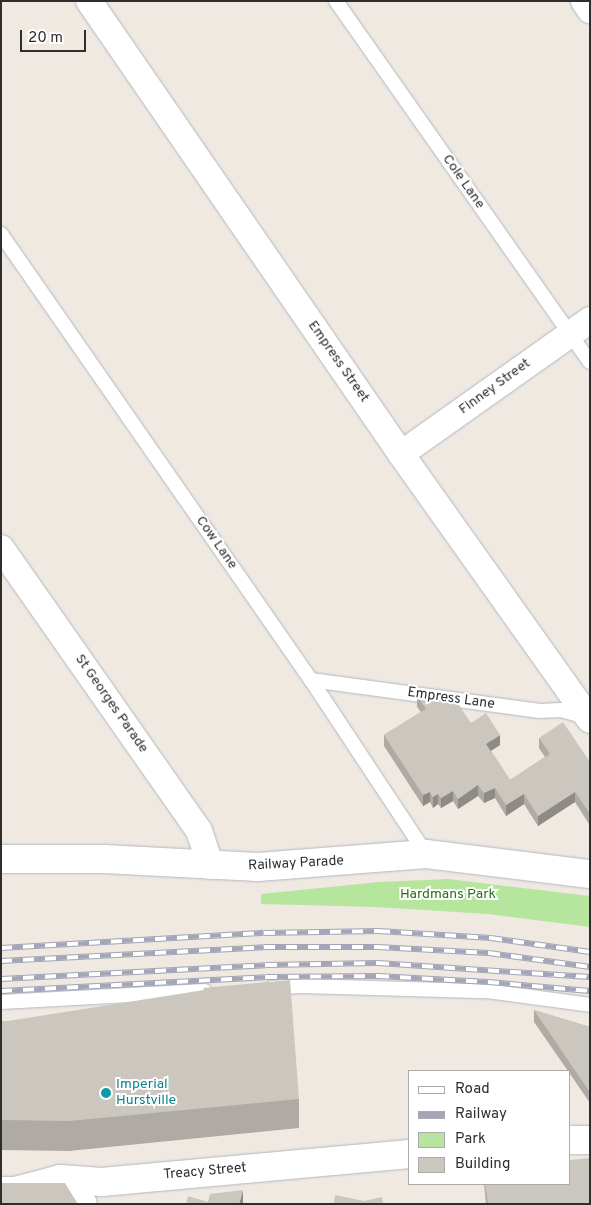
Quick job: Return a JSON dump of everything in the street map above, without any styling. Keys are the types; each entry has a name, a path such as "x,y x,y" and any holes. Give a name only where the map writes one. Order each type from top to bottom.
{"main road":[{"name":"Railway Parade","path":"1,860 104,859 258,867 426,854 590,874"},
{"path":"571,1140 590,1140"},
{"name":"Treacy Street","path":"8,1191 60,1178 102,1182 408,1154"},
{"path":"8,1191 60,1193 76,1198 83,1204"}],"street":[{"name":"Empress Street","path":"90,1 401,454 590,719"},
{"path":"584,1 590,10"},
{"name":"Finney Street","path":"401,454 580,326"},
{"name":"St Georges Parade","path":"1,548 200,831 211,866"}],"lane":[{"name":"Cole Lane","path":"336,1 580,326 590,362"},
{"name":"Cow Lane","path":"1,234 311,680 426,854"},
{"name":"Empress Lane","path":"311,680 540,711 561,710 590,719"},
{"path":"254,989 304,986 487,991 590,1005"},
{"path":"1,1002 224,990"}],"green space":[{"name":"Hardmans Park","path":"448,879 590,896 590,927 488,914 376,907 261,904 261,894 379,882"}],"building":[{"path":"417,696 457,702 471,723 486,713 500,735 486,744 510,780 550,754 539,738 563,722 590,762 590,814 575,792 538,816 524,794 506,805 495,788 484,793 478,785 458,799 453,791 441,798 438,794 433,797 430,792 423,795 384,735 426,709"},
{"path":"290,980 299,1099 69,1121 1,1120 1,1021 204,990 203,988"},
{"path":"534,1010 590,1027 590,1091 589,1091"},
{"path":"590,1158 590,1204 488,1204 485,1185 571,1185 571,1160"},
{"path":"1,1183 65,1183 78,1204 1,1204"},
{"path":"243,1190 239,1204 186,1204 188,1196 208,1202 210,1194"},
{"path":"335,1195 364,1201 382,1197 383,1204 334,1204"}],"railway":[{"path":"1,948 264,933 379,931 491,938 590,952"},
{"path":"1,961 264,947 378,947 489,953 590,967"},
{"path":"1,979 266,965 378,963 590,977"},
{"path":"1,991 266,977 378,976 488,982 590,991"}],"place":[{"name":"Imperial Hurstville","path":"106,1093"}]}
